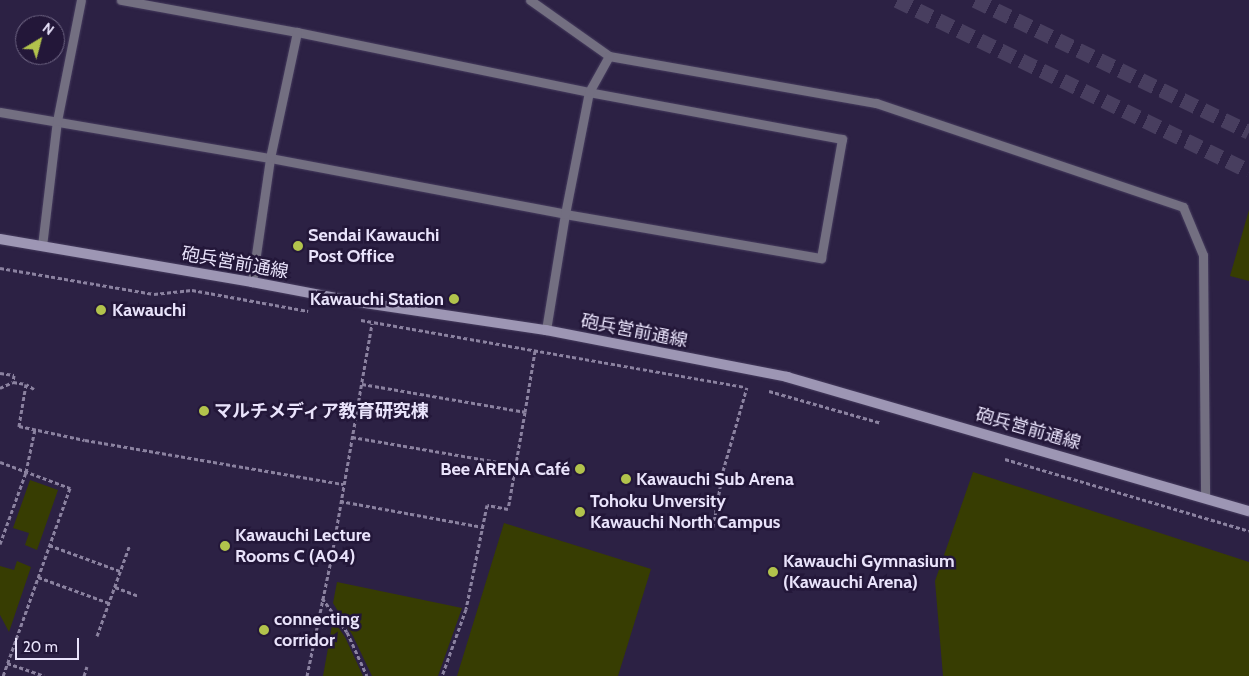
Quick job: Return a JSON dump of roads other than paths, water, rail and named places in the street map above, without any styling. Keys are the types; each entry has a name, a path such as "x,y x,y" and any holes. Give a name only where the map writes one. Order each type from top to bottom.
{"street":[{"name":"砲兵営前通線","path":"0,239 358,302 546,330 787,377 1249,511"}],"lane":[{"path":"42,246 57,121 82,0"},
{"path":"0,112 270,158 565,214 821,258 842,139 589,92 297,32 121,0"},
{"path":"530,0 609,56 876,103 1183,207 1203,255 1205,498"},
{"path":"252,282 270,158 297,32"},
{"path":"546,330 565,214 589,92 609,56"}],"tunnel":[{"path":"897,0 1249,171"},
{"path":"975,0 1249,132"}],"place":[{"name":"Sendai Kawauchi Post Office","path":"298,246"},
{"name":"Kawauchi Station","path":"454,299"},
{"name":"Kawauchi","path":"101,310"},
{"name":"マルチメディア教育研究棟","path":"204,411"},
{"name":"Bee ARENA Café","path":"580,469"},
{"name":"Kawauchi Sub Arena","path":"626,479"},
{"name":"Tohoku Unversity Kawauchi North Campus","path":"580,512"},
{"name":"Kawauchi Lecture Rooms C (A04)","path":"225,546"},
{"name":"Kawauchi Gymnasium (Kawauchi Arena)","path":"773,572"},
{"name":"connecting corridor","path":"264,630"}]}
